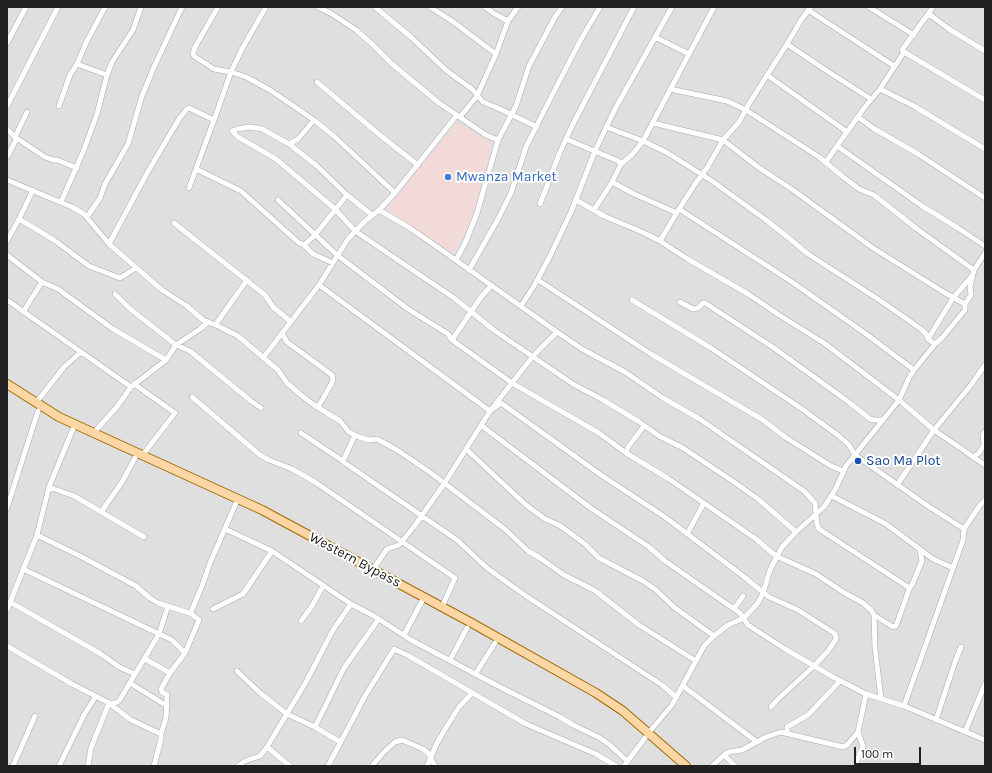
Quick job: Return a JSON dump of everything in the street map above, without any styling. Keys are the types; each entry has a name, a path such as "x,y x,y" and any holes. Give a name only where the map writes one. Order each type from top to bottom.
{"main road":[{"name":"Western Bypass","path":"7,384 41,407 59,417 262,510 442,607 596,693 623,712 686,766"}],"street":[{"path":"7,106 58,7"},
{"path":"59,106 70,75 105,7"},
{"path":"61,202 77,168 97,114 107,75 112,62 133,30 141,7"},
{"path":"87,217 100,198 105,184 128,144 145,89 182,7"},
{"path":"218,7 195,47 193,54 194,56 214,68 246,77 270,90 314,120 335,137 395,193"},
{"path":"188,188 231,72 243,47 266,7"},
{"path":"318,7 332,14 356,30 392,64 439,103 486,135 498,140"},
{"path":"375,7 412,38 447,71 472,89 483,102 537,127"},
{"path":"430,7 452,21 496,54"},
{"path":"486,7 493,13 508,21"},
{"path":"263,358 290,321 320,285 348,239 395,193 458,116 477,96 496,54 508,21 518,7"},
{"path":"456,260 466,241 477,213 498,140 516,106 529,66 555,17 562,7"},
{"path":"469,270 498,219 510,193 526,147 580,41 600,7"},
{"path":"540,204 553,168 573,124 634,7"},
{"path":"521,306 550,258 606,127 672,7"},
{"path":"594,210 612,182 621,164 632,155 643,141 714,7"},
{"path":"869,7 914,35"},
{"path":"826,162 871,99 880,89 904,52 902,50 933,7"},
{"path":"7,43 24,8"},
{"path":"660,241 723,140 739,122 750,102 788,44 792,34 809,9 894,66"},
{"path":"929,14 938,22 985,51"},
{"path":"7,30 12,34"},
{"path":"655,37 689,54"},
{"path":"788,44 871,99"},
{"path":"904,52 985,100"},
{"path":"77,64 107,75"},
{"path":"767,75 847,132"},
{"path":"317,82 418,165"},
{"path":"670,89 727,101 746,110 809,149 859,189 874,195 973,273"},
{"path":"880,89 914,106 985,150"},
{"path":"110,244 146,175 179,119 187,109 189,108 214,120"},
{"path":"7,157 15,142 27,112"},
{"path":"858,117 873,128 918,154 985,198"},
{"path":"290,144 298,139 314,120"},
{"path":"653,123 723,140 758,167 793,190 873,248 965,304"},
{"path":"372,215 347,194 318,166 290,144 262,129 250,127 232,131 238,138 276,159 335,209 355,231 454,298 495,330 573,384 603,400 659,436 683,448 737,484 758,499 796,532"},
{"path":"606,127 643,141 666,152 702,174 733,195 808,254 921,329 926,334 928,339 935,344"},
{"path":"7,129 45,157 77,168"},
{"path":"566,139 621,164"},
{"path":"837,146 922,206 985,246"},
{"path":"196,169 241,191 299,243 304,245 314,254 333,263"},
{"path":"7,180 72,207 87,217 110,244 162,290 208,322 216,324 238,336 278,370 287,383 318,408 340,421 349,432 368,440 378,439 416,463 506,530 528,551 564,575 594,590 639,625 696,661"},
{"path":"612,182 632,193 678,211 792,282 914,370"},
{"path":"7,241 32,190"},
{"path":"304,245 315,235 347,194"},
{"path":"278,200 337,255 408,309 448,334 452,340 512,383 599,433 756,539 776,556 816,574 863,603 874,615 893,627 896,626 910,587 922,561 920,550"},
{"path":"576,200 660,241 748,294 779,316 824,342 900,400 934,430 985,466"},
{"path":"379,210 410,228 582,349 625,372 663,398 711,427 804,492 815,503 817,524 823,532 851,548 868,562 910,587"},
{"path":"19,219 54,240 89,266 120,278 136,268"},
{"path":"174,222 265,295 274,307 290,321"},
{"path":"928,339 953,298 973,273 985,254"},
{"path":"7,255 42,282 58,289 113,329 166,360"},
{"path":"651,730 672,705 704,646 728,625 744,618 758,603 776,556 788,540 815,515 832,496 840,481 843,471 900,400 914,370 965,310 965,304 971,295 970,287 973,273"},
{"path":"216,324 247,280"},
{"path":"538,280 651,354 763,420 785,437 831,466 843,471"},
{"path":"23,312 42,282"},
{"path":"320,285 490,411"},
{"path":"452,340 491,286"},
{"path":"115,294 129,308 176,345 190,351 261,408"},
{"path":"7,300 81,352 175,413 145,452"},
{"path":"632,300 723,356 808,413 839,436 849,445 855,455 897,485 964,529"},
{"path":"680,302 693,309 698,308 705,303 774,348 870,419 883,420"},
{"path":"97,429 116,408 132,385 166,360 176,345 208,322"},
{"path":"376,565 387,549 398,546 402,542 444,484 482,426 490,411 533,356 557,332"},
{"path":"282,333 287,342 332,375 333,381 318,408"},
{"path":"39,398 64,366 81,352"},
{"path":"897,485 934,430 967,390 985,365"},
{"path":"192,397 260,455 292,469 315,482 455,578 442,607"},
{"path":"490,411 501,403 601,475 664,517 769,597 810,617 836,636 836,639 828,651 771,707"},
{"path":"7,508 38,411"},
{"path":"482,426 592,509 649,547 665,561 734,609 744,618 748,625 755,630 840,681 866,694 904,706 985,740"},
{"path":"626,452 628,447 644,426"},
{"path":"7,610 37,535 49,487 73,429"},
{"path":"973,457 979,452 984,444 983,435 985,432"},
{"path":"300,433 344,461 457,540 487,568 526,596 656,681 676,697"},
{"path":"344,461 355,435"},
{"path":"466,449 526,505 545,519 559,524 585,544 599,558 643,581 656,590 675,608 714,636"},
{"path":"101,512 122,482 135,458"},
{"path":"49,487 74,496 144,537"},
{"path":"832,496 886,524 933,559 953,568"},
{"path":"904,706 963,540 964,529 985,500"},
{"path":"190,613 194,607 210,563 236,503"},
{"path":"687,534 704,503"},
{"path":"806,523 817,524"},
{"path":"225,529 272,551 351,604 374,616 378,620 404,635 600,738 610,745 626,764 645,738"},
{"path":"37,535 136,586 150,598 190,613 199,620 185,653 170,673 161,690 167,695 166,718 154,766"},
{"path":"213,609 242,594 272,551"},
{"path":"23,569 172,640 185,653"},
{"path":"301,620 312,606 323,586"},
{"path":"734,609 743,596"},
{"path":"404,635 422,601"},
{"path":"10,602 101,654 119,667 135,674"},
{"path":"238,766 245,760 260,756 267,748 306,682 333,630 351,604"},
{"path":"109,703 119,701 145,659 159,634 168,606"},
{"path":"874,615 875,648 881,699"},
{"path":"315,727 344,668 378,620"},
{"path":"450,660 467,628"},
{"path":"476,674 495,643"},
{"path":"7,646 109,703 131,720 161,734"},
{"path":"936,720 955,662 962,647"},
{"path":"328,766 365,696 394,649 409,656 526,724 596,754 616,766"},
{"path":"145,659 170,673"},
{"path":"237,671 260,693 288,714 315,727 340,742"},
{"path":"787,732 788,727 808,715 840,681"},
{"path":"130,683 167,706"},
{"path":"965,732 985,684"},
{"path":"683,686 757,742"},
{"path":"427,766 446,726 459,707 472,693"},
{"path":"712,766 729,752 742,750 780,732 787,732 814,741 843,747 850,744 858,732 866,694"},
{"path":"59,766 85,713 96,696"},
{"path":"88,766 91,748 109,703"},
{"path":"13,766 35,716"},
{"path":"855,766 863,746 858,732"},
{"path":"372,766 383,753 398,740 402,740 424,749 435,766"},
{"path":"267,748 290,766"},
{"path":"724,755 735,766"}],"shaded area":[{"path":"7,7 985,7 985,766 7,766"},
{"name":"Mwanza Market","path":"457,122 492,144 472,218 454,254 386,210"}],"place":[{"name":"Mwanza Market","path":"448,177"},
{"name":"Sao Ma Plot","path":"858,461"}]}
